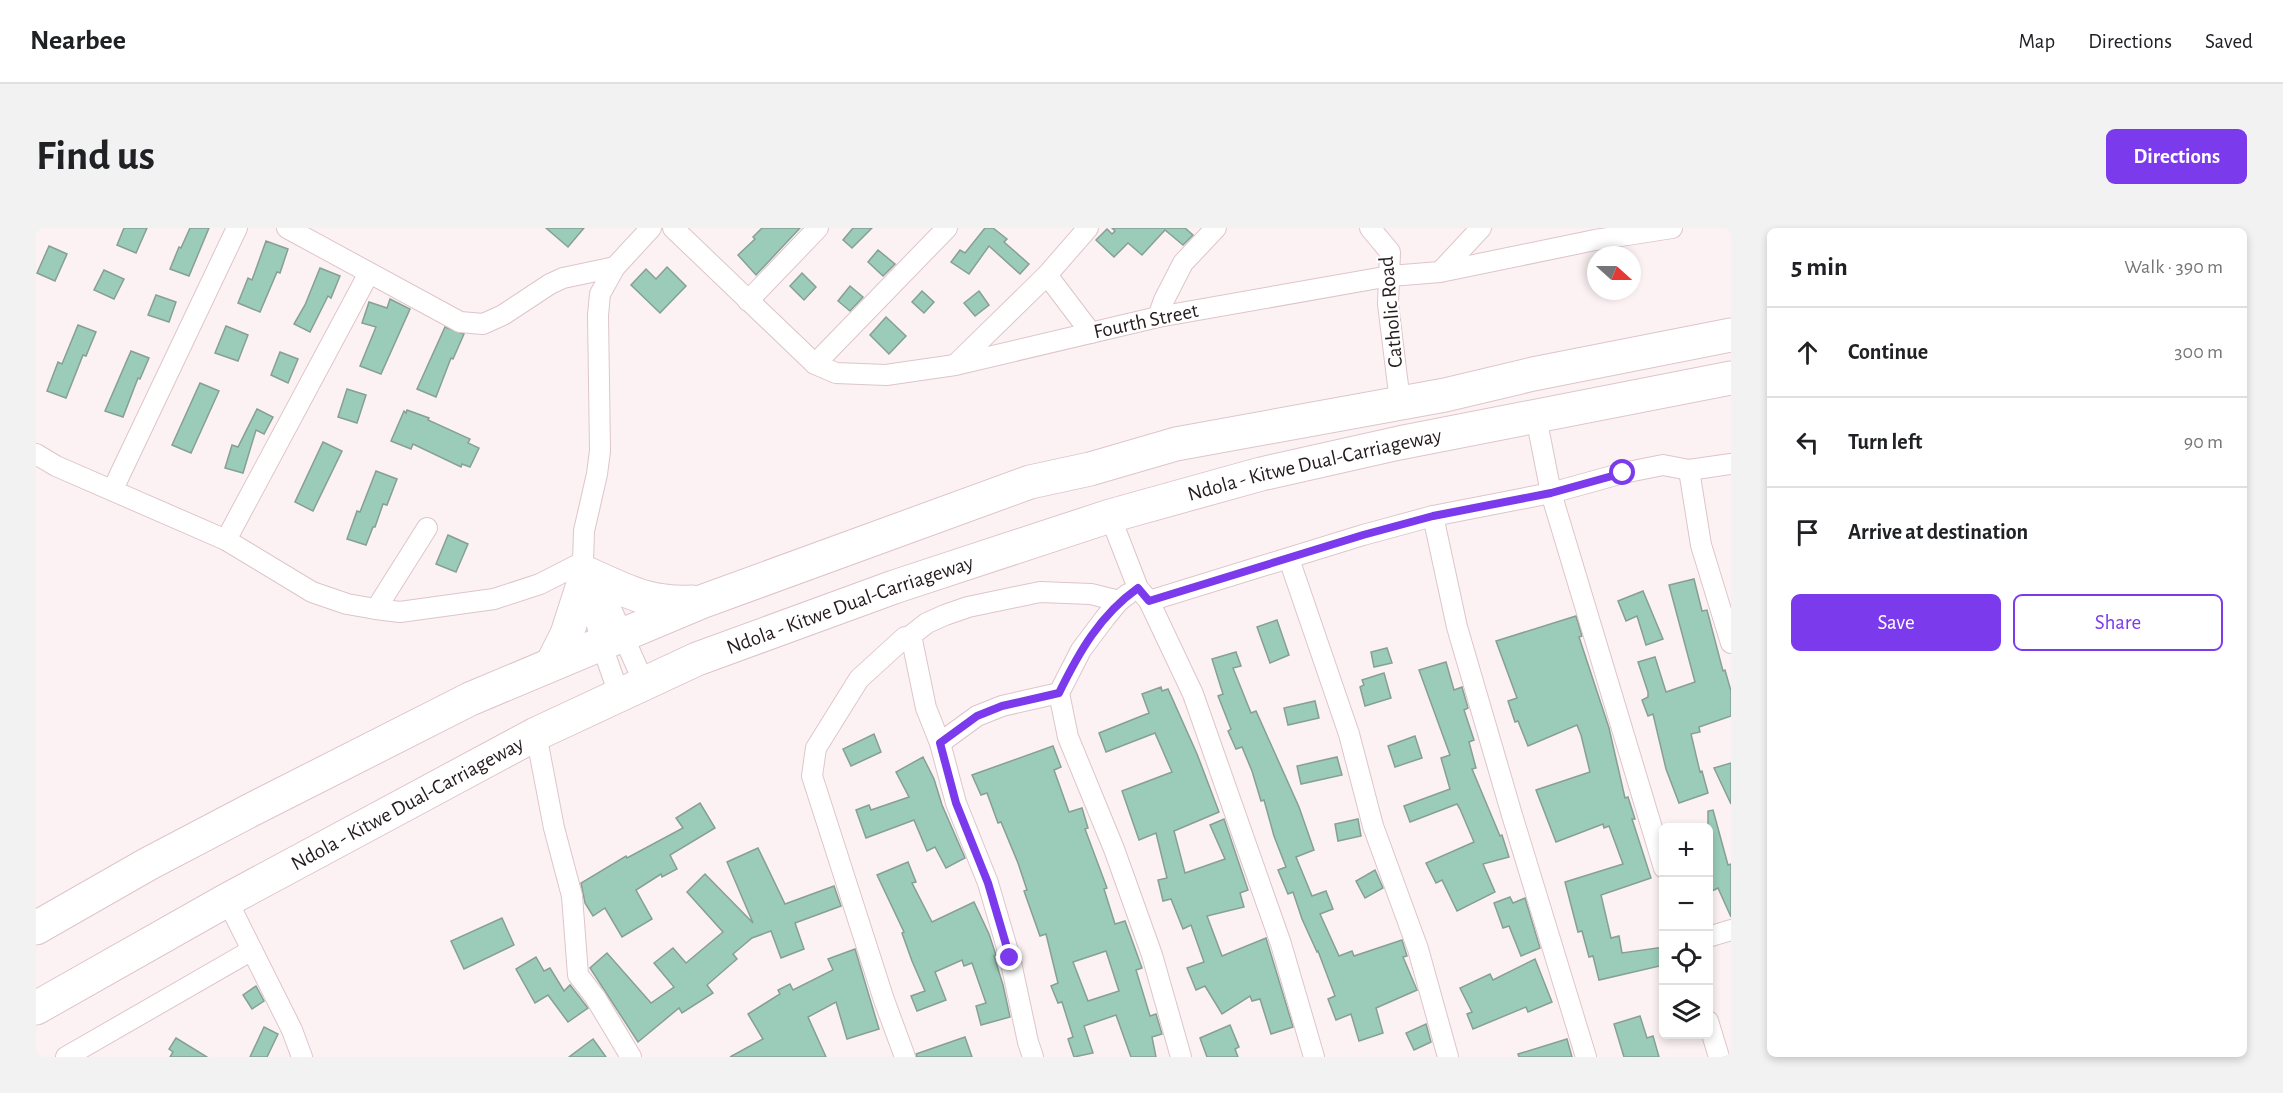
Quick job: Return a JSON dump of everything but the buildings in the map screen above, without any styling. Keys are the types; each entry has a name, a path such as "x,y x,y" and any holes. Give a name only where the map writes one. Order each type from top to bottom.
{"highway":[{"name":"Ndola - Kitwe Dual-Carriageway","path":"36,928 148,864 470,699 701,602 1030,483 1090,469 1176,444 1445,395 1533,374 1731,334"},
{"name":"Ndola - Kitwe Dual-Carriageway","path":"36,1008 227,900 536,734 697,659 894,587 1110,516 1261,474 1399,443 1731,378"},
{"path":"552,664 567,634 585,569 648,599 668,603 701,602"}],"street":[{"path":"112,489 237,228"},
{"path":"287,228 460,322 483,324 503,315 549,284 562,278 615,267"},
{"path":"631,688 585,569 584,531 600,452 598,315 600,294 615,267 651,228"},
{"path":"748,301 818,228"},
{"path":"814,364 947,228"},
{"path":"955,365 1047,275 1088,228"},
{"path":"1158,318 1164,300 1183,263 1216,228"},
{"name":"Catholic Road","path":"1370,228 1390,252 1388,304 1400,402"},
{"path":"1440,272 1481,228"},
{"name":"Fourth Street","path":"682,231 748,301 814,364 836,373 886,375 955,365 1158,318 1390,276 1440,272 1601,234 1672,228"},
{"path":"226,540 369,273"},
{"path":"1047,275 1091,333"},
{"path":"1536,417 1551,493 1659,851"},
{"path":"36,454 56,466 226,540 312,592 347,604 400,612 494,599 585,569"},
{"path":"905,1057 812,776 816,748 859,679 905,636 909,637 927,623 953,613 1040,592 1091,594 1119,601 1289,559 1363,535 1433,516 1551,493 1623,473 1663,465 1689,470 1731,464"},
{"path":"1689,470 1701,545 1731,643"},
{"path":"1110,516 1143,594 1193,694 1281,944 1314,1057"},
{"path":"1433,516 1457,627 1586,1057"},
{"path":"376,609 427,528"},
{"path":"1289,559 1349,734 1373,826 1418,949 1448,1057"},
{"path":"1119,601 1081,650 1059,693 1068,737 1114,849 1152,955 1181,1057"},
{"path":"909,637 912,640 926,708 940,743 956,803 988,883 1010,958 1028,1042 1034,1057"},
{"path":"612,639 631,688"},
{"path":"940,743 977,716 1002,706 1059,693"},
{"path":"536,734 555,828 572,896 578,975 595,997 631,1057"},
{"path":"227,900 292,1030 302,1057"},
{"path":"1713,935 1731,930"},
{"path":"66,1057 252,950"},
{"path":"1713,1037 1719,1057"}],"route":[{"path":"1010,958 988,883 956,803 940,743 977,716 1002,706 1059,693 1081,650 1119,601 1138,588 1149,601 1363,535 1433,516 1551,493 1623,473"}]}
